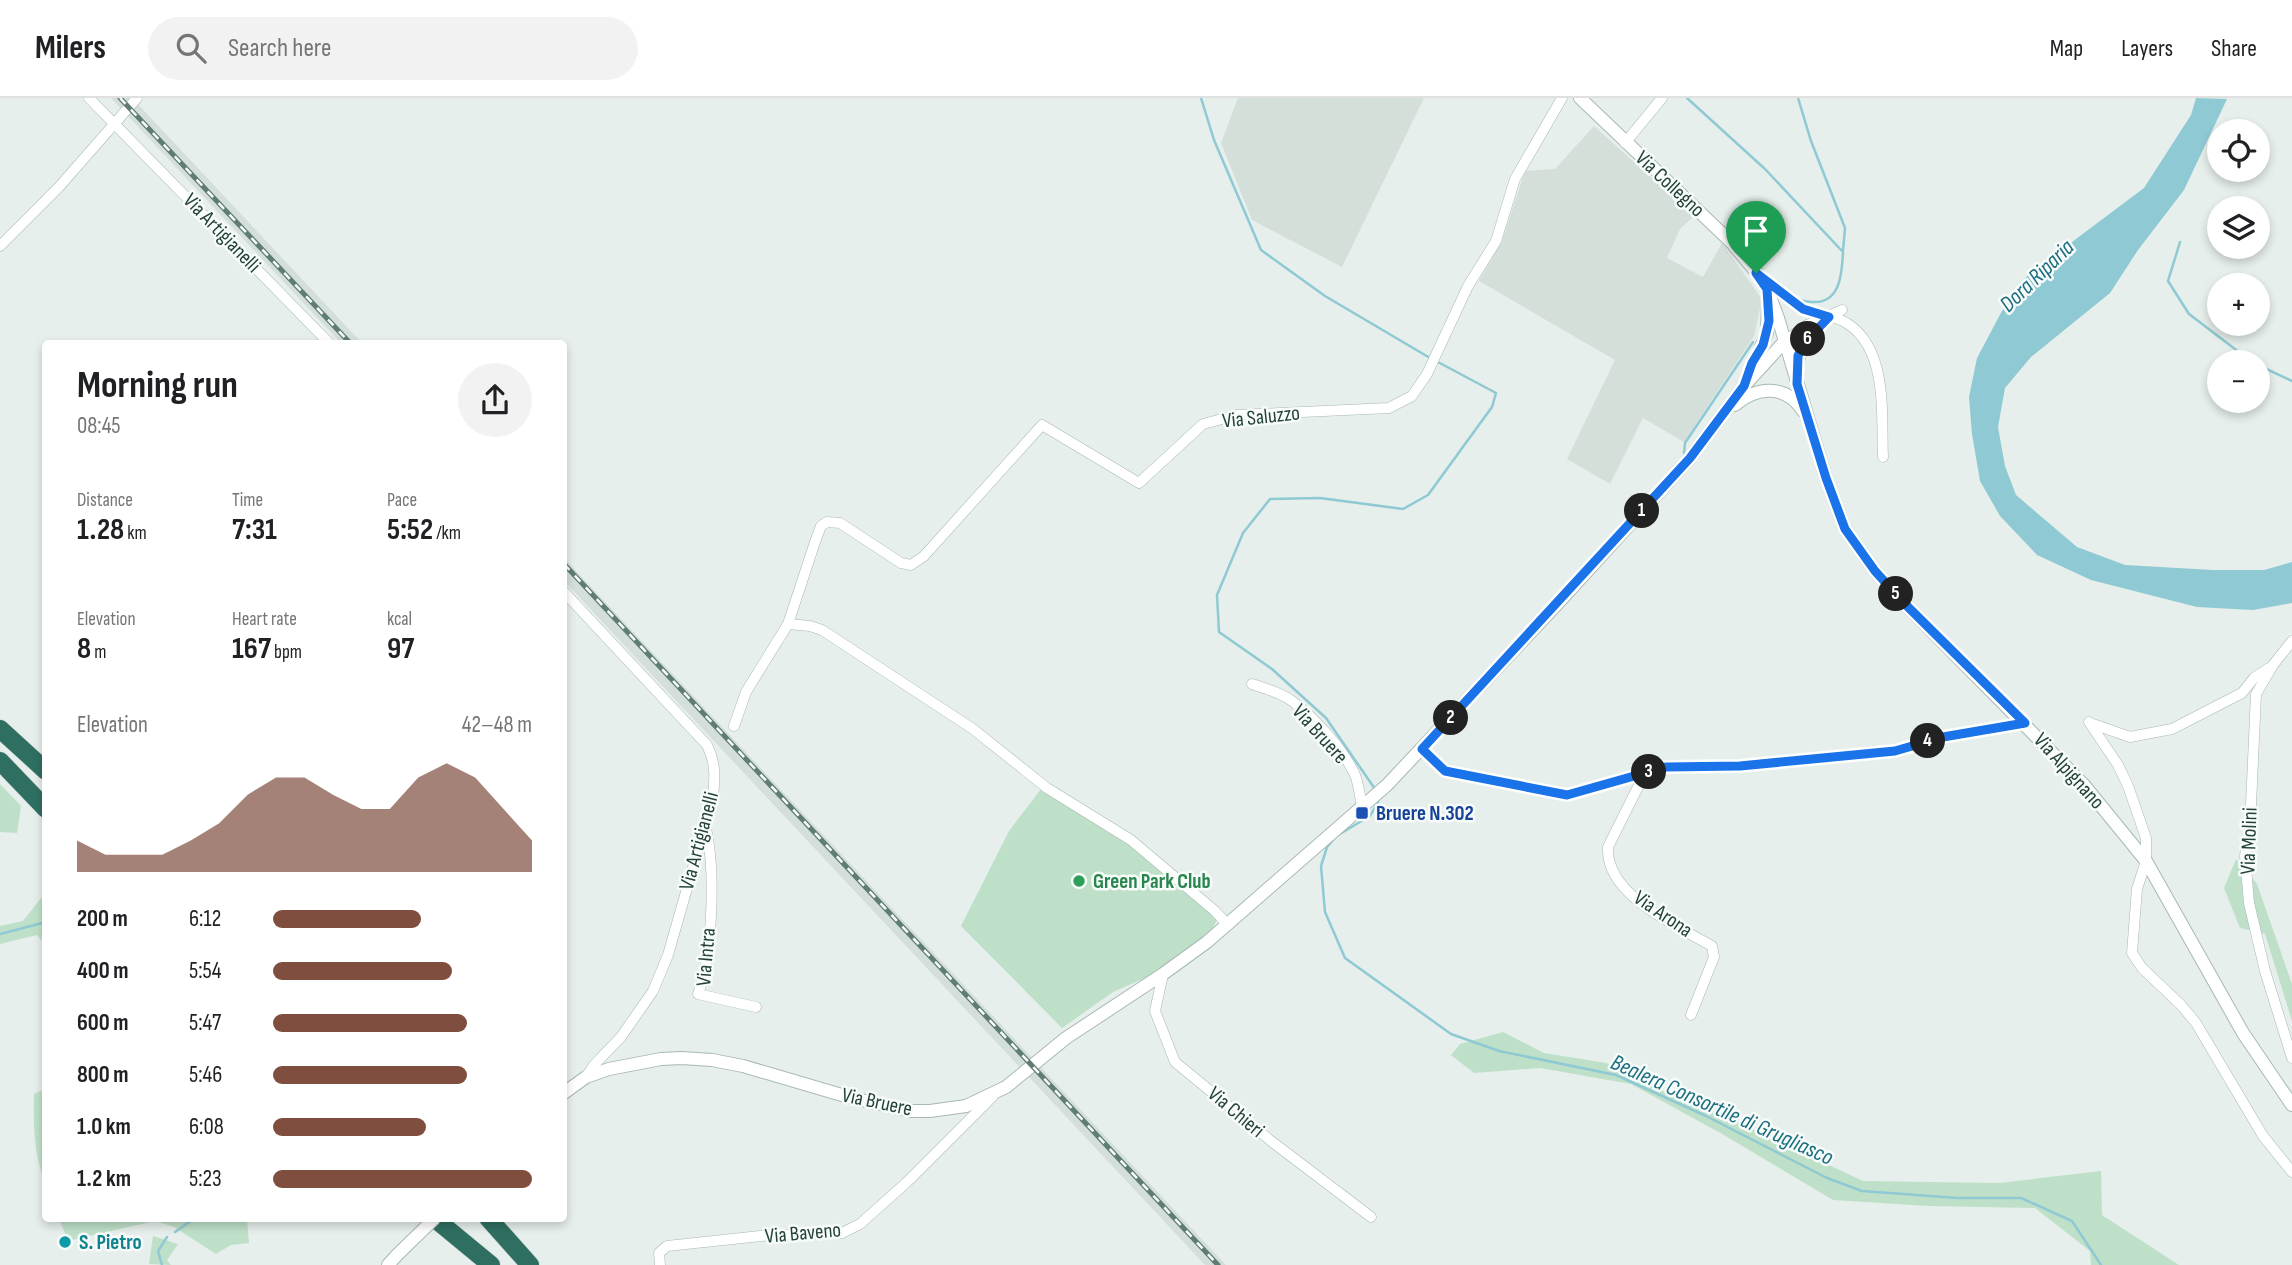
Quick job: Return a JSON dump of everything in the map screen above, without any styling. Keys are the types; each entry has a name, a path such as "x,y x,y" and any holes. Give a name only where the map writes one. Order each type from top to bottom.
{"highway":[{"path":"0,729 42,767"},
{"path":"0,761 42,805"},
{"path":"440,1222 491,1265"},
{"path":"492,1222 530,1264"}],"street":[{"name":"Via Artigianelli","path":"89,98 326,340"},
{"path":"0,246 59,187 137,98"},
{"name":"Via Saluzzo","path":"788,624 821,526 827,522 840,523 901,563 911,565 924,556 1042,425 1139,483 1203,424 1237,415 1389,408 1412,396 1433,360 1468,286 1496,241 1516,179 1562,98"},
{"name":"Via Collegno","path":"1580,98 1731,242 1767,289 1784,341"},
{"path":"1625,142 1662,98"},
{"name":"Via Collegno","path":"1756,273 1803,309 1840,320 1857,331 1869,346 1878,377 1883,457"},
{"path":"1744,386 1767,333 1767,289"},
{"path":"1784,341 1807,325 1842,310"},
{"path":"1797,384 1798,356 1804,343 1829,317"},
{"name":"Via Alpignano","path":"1784,341 1826,478 1845,529 1875,571 2084,785 2146,861 2243,1033 2292,1105"},
{"name":"Via Bruere","path":"567,1091 586,1077 608,1069 661,1059 698,1058 743,1066 852,1098 911,1111 953,1109 993,1095 1006,1087 1066,1038 1164,974 1228,925 1362,807 1422,749 1672,477 1744,386 1784,341"},
{"path":"1719,419 1742,399 1759,391 1772,389 1791,398 1808,421"},
{"name":"Via Artigianelli","path":"567,595 707,745 716,771 713,797 668,955 653,991 621,1037 586,1077"},
{"path":"733,726 746,692 788,624 822,630 973,729 1046,788 1131,840 1228,925"},
{"name":"Via Molini","path":"2292,640 2256,694 2250,827 2245,856 2249,903 2265,971 2292,1058"},
{"name":"Via Molini","path":"2146,861 2146,838 2129,786 2089,722 2130,737 2172,729 2242,693 2254,678 2273,665"},
{"name":"Via Bruere","path":"1252,684 1275,691 1292,701 1343,754 1356,778 1362,807"},
{"path":"1422,749 1445,771 1567,795 1666,767 1740,766 1895,751 1943,737 2025,723"},
{"name":"Via Arona","path":"1645,773 1608,847 1607,859 1619,881 1644,907 1712,946 1714,957 1691,1015"},
{"name":"Via Intra","path":"705,825 711,849 708,959 698,994 755,1007"},
{"path":"2146,861 2137,889 2132,953 2142,968 2196,1023 2263,1136 2292,1172"},
{"name":"Via Chieri","path":"1164,974 1155,1011 1175,1062 1271,1141 1371,1217"},
{"name":"Via Baveno","path":"660,1265 659,1253 667,1246 770,1235 842,1233 860,1224 906,1183 993,1095"},
{"path":"393,1260 431,1222"}],"shaded area":[{"path":"111,98 132,98 359,340 338,340"},
{"path":"1238,98 1424,98 1342,267 1252,220 1221,143"},
{"path":"1594,126 1694,216 1680,229 1667,258 1703,277 1722,243 1762,299 1754,336 1684,442 1643,418 1610,484 1567,459 1615,360 1479,281 1502,241 1525,171 1555,169"},
{"path":"567,561 1226,1265 1205,1265 567,584"}],"green space":[{"path":"0,784 21,806 17,833 0,832"},
{"name":"Green Park Club","path":"1041,789 1132,845 1218,918 1199,954 1113,992 1062,1028 961,926 1009,831"},
{"path":"2236,859 2257,884 2292,984 2292,1021 2265,934 2240,928 2224,888"},
{"path":"42,897 42,941 37,935 0,944 0,926 23,921"},
{"path":"1503,1032 1544,1053 1606,1063 1690,1104 1738,1122 1863,1181 1999,1183 2101,1171 2102,1215 2179,1265 2091,1265 2090,1251 2035,1208 1928,1206 1833,1200 1631,1084 1540,1068 1474,1073 1451,1055 1460,1044"},
{"path":"42,1090 42,1175 36,1151 34,1094"},
{"path":"61,1222 151,1222 68,1241"},
{"path":"158,1222 247,1222 249,1243 231,1245 216,1254 174,1227"},
{"path":"153,1236 178,1244 167,1260 171,1265 149,1264"}],"water":[{"name":"Dora Riparia","path":"2196,98 2227,99 2218,119 2207,119 2207,141 2184,190 2138,250 2110,293 2031,357 2005,388 1998,427 2005,466 2016,495 2077,547 2125,565 2264,570 2292,562 2292,603 2253,610 2197,607 2091,580 2037,555 2000,516 1980,481 1972,434 1969,397 1977,358 2002,311 2028,275 2144,188 2191,115"}],"waterway":[{"name":"Bealera Consortile di Grugliasco","path":"1201,98 1214,140 1261,250 1325,296 1430,358"},
{"path":"1687,98 1765,169 1843,252 1838,285 1829,298 1812,302 1795,299"},
{"path":"1798,98 1811,141 1845,228 1843,251"},
{"path":"2180,242 2168,281 2189,314 2236,350"},
{"path":"1684,453 1685,443 1753,342"},
{"name":"Bealera Consortile di Grugliasco","path":"1375,789 1326,718 1272,669 1219,632 1217,595 1243,533 1270,499 1320,498 1403,509 1428,495 1492,407 1496,393 1436,361"},
{"path":"2270,371 2292,381"},
{"name":"Bealera Consortile di Grugliasco","path":"1338,835 1370,816 1378,802"},
{"name":"Bealera Consortile di Grugliasco","path":"1333,840 1327,847 1321,866 1325,912 1345,958 1451,1034 1499,1051 1616,1075 1706,1116 1827,1178 1862,1191 1958,1198 2021,1198 2072,1221 2101,1265"},
{"path":"0,934 42,923"},
{"path":"175,1232 189,1222"},
{"path":"162,1265 158,1251 167,1237"}],"railway":[{"path":"120,98 347,340"},
{"path":"567,567 1218,1265"}],"place":[{"name":"Bruere N.302","path":"1362,813"},
{"name":"Green Park Club","path":"1079,881"},
{"name":"S. Pietro","path":"65,1242"}],"route":[{"path":"1756,273 1791,302 1817,315 1829,317 1804,343 1798,356 1797,384 1845,529 1875,571 1905,604 2025,723 1943,737 1895,751 1740,766 1666,767 1567,795 1440,768 1422,749 1690,458 1744,386 1752,363 1763,345 1769,321 1767,289 1756,273"}]}
